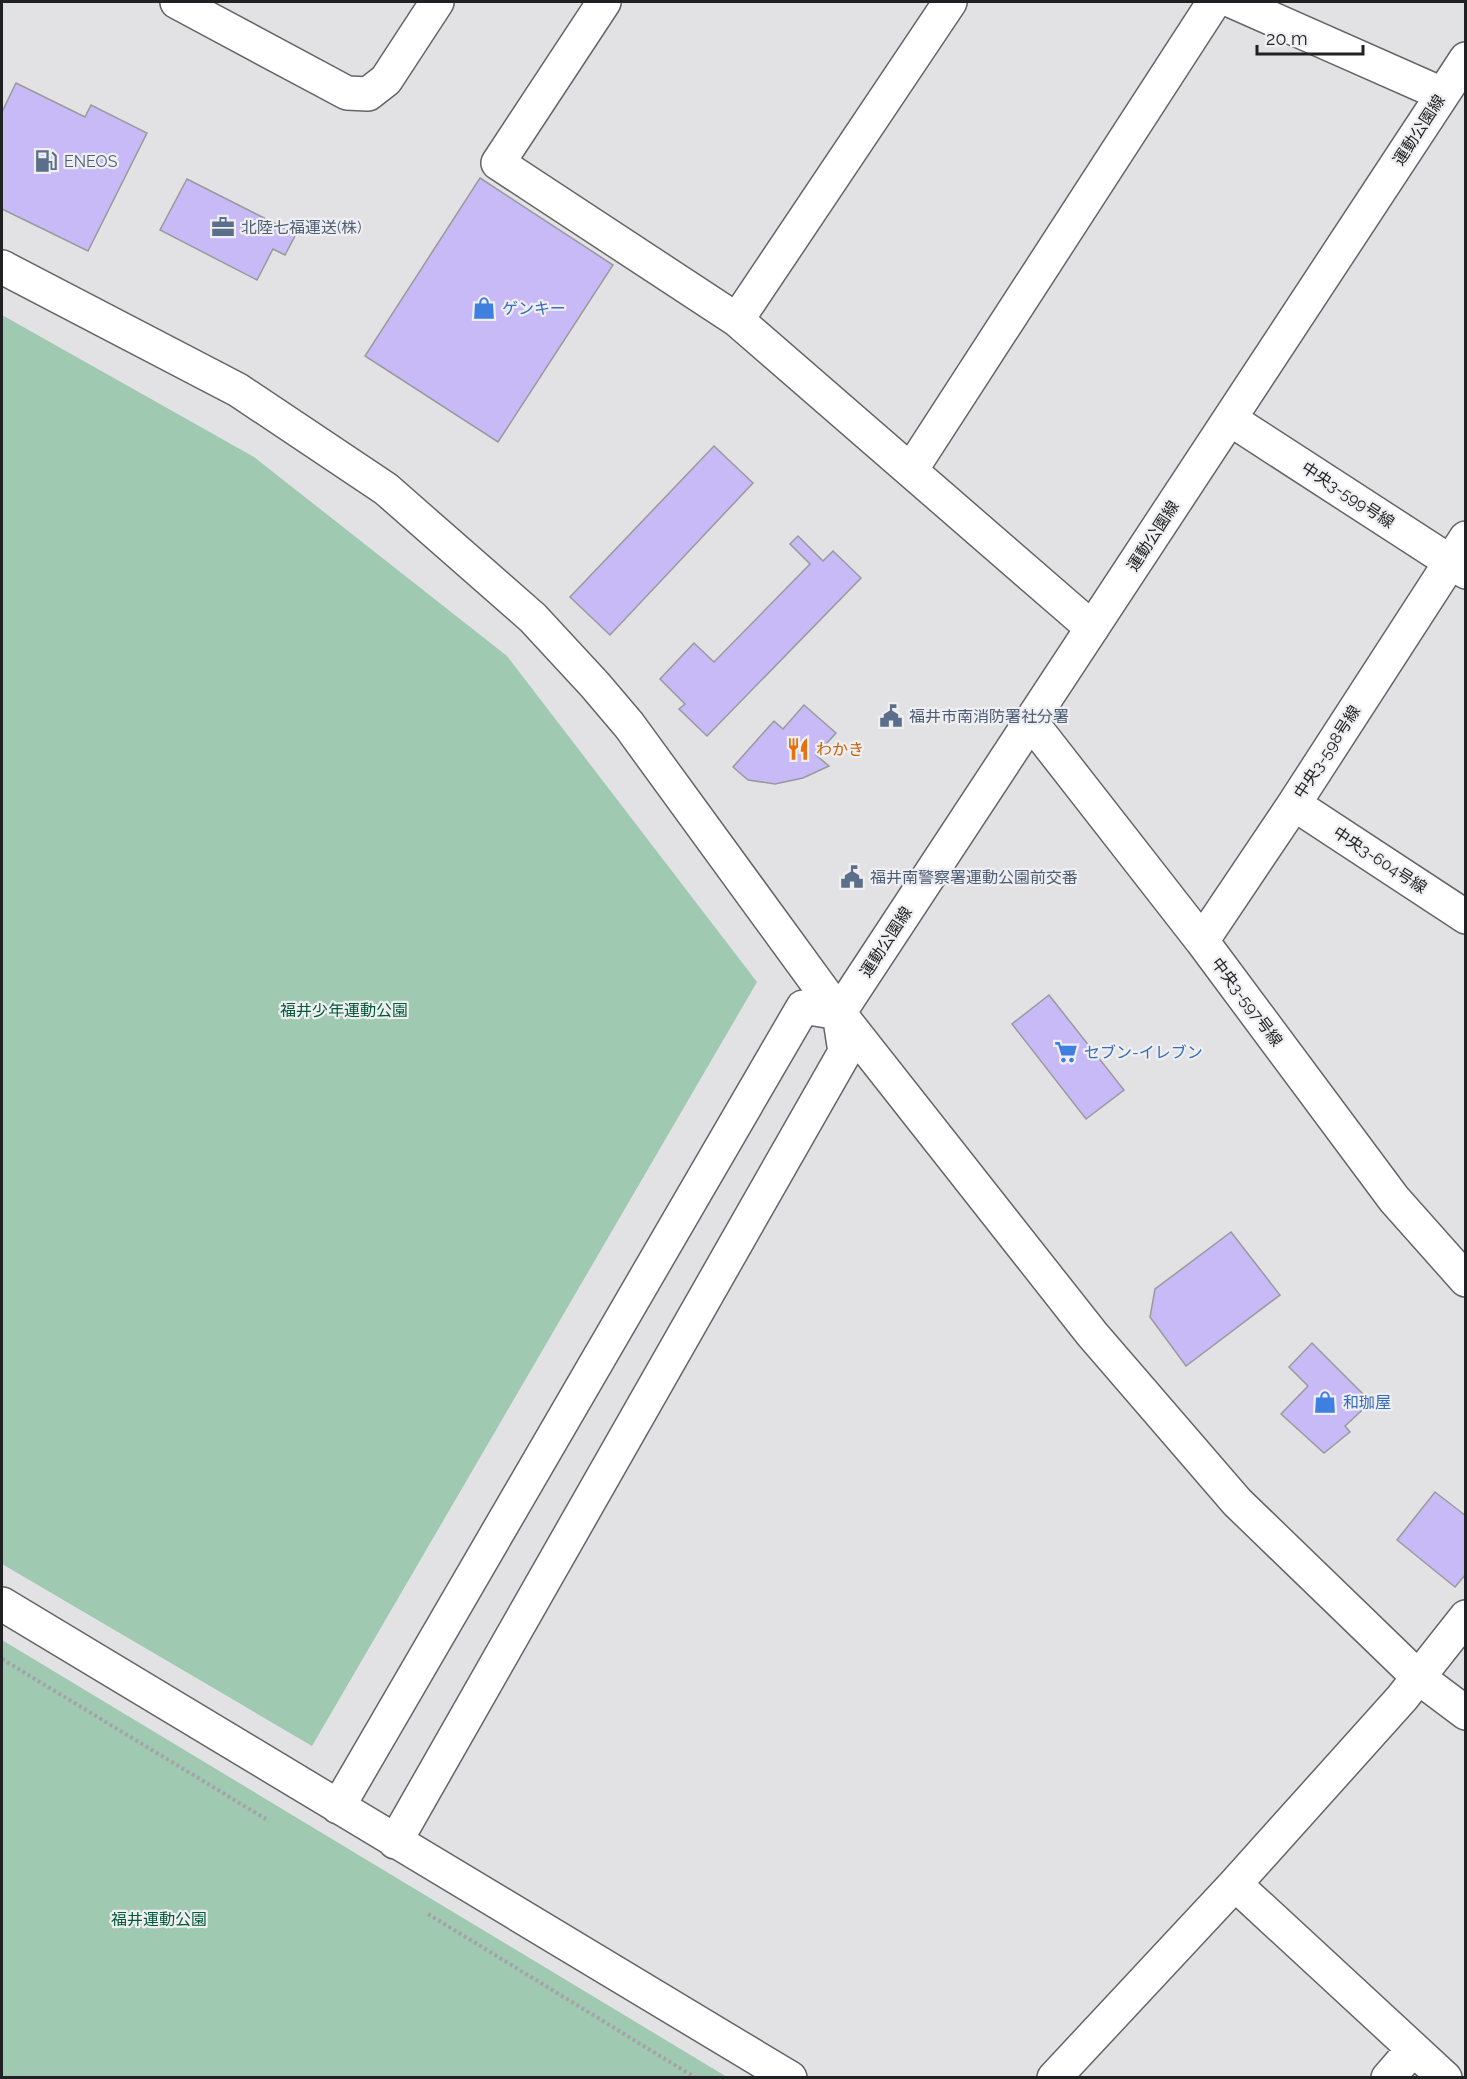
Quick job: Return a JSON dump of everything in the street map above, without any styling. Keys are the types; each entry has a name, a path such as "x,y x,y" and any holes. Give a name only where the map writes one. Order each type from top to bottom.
{"street":[{"path":"177,2 347,93 368,94 386,80 437,2"},
{"path":"604,2 498,163 737,320 1092,628"},
{"path":"737,320 950,2"},
{"path":"911,470 1214,2"},
{"path":"1234,2 1442,94"},
{"name":"運動公園線","path":"839,1013 1466,59"},
{"path":"2,267 238,390 386,489 533,618 615,709 839,1013 1092,1334 1237,1502 1418,1677 1466,1713"},
{"name":"中央3-599号線","path":"1230,419 1460,557"},
{"name":"中央3-598号線","path":"1202,941 1460,557"},
{"name":"中央3-597号線","path":"1031,722 1202,941 1394,1198 1466,1280"},
{"name":"中央3-604号線","path":"1294,804 1466,916"},
{"path":"338,1807 802,1007 839,1013"},
{"path":"395,1842 845,1052 839,1013"},
{"path":"2,1604 790,2078"},
{"path":"1054,2078 1235,1884 1402,1698 1466,1617"},
{"path":"1235,1884 1445,2078"},
{"path":"1388,2078 1413,2049"}],"path":[{"path":"2,1659 269,1821"},
{"path":"428,1914 696,2078"}],"green space":[{"name":"福井少年運動公園","path":"2,315 254,457 507,656 757,982 312,1746 2,1564"},
{"name":"福井運動公園","path":"2,1640 727,2077 2,2077"}],"building":[{"path":"16,83 85,117 91,105 147,133 88,251 2,209 2,112"},
{"path":"480,178 613,265 498,442 365,356"},
{"path":"187,179 296,234 285,255 273,249 257,280 160,230"},
{"path":"714,446 753,483 610,635 570,597"},
{"path":"798,536 823,561 833,551 861,578 707,736 679,709 685,704 660,679 694,643 714,662 810,564 790,544"},
{"path":"804,705 836,733 816,755 829,766 803,778 775,784 748,780 733,767 774,721 783,729"},
{"path":"1049,995 1124,1090 1086,1119 1012,1024"},
{"path":"1231,1232 1280,1295 1186,1366 1150,1317 1155,1289"},
{"path":"1312,1343 1371,1402 1345,1426 1350,1432 1324,1453 1281,1414 1308,1386 1289,1367"},
{"path":"1435,1492 1466,1516 1466,1574 1455,1587 1397,1540"}],"place":[{"name":"ENEOS","path":"46,161"},
{"name":"北陸七福運送(株)","path":"223,227"},
{"name":"ゲンキー","path":"484,308"},
{"name":"福井市南消防署社分署","path":"891,716"},
{"name":"わかき","path":"798,749"},
{"name":"福井南警察署運動公園前交番","path":"852,877"},
{"name":"セブン-イレブン","path":"1066,1052"},
{"name":"和珈屋","path":"1325,1402"}]}
